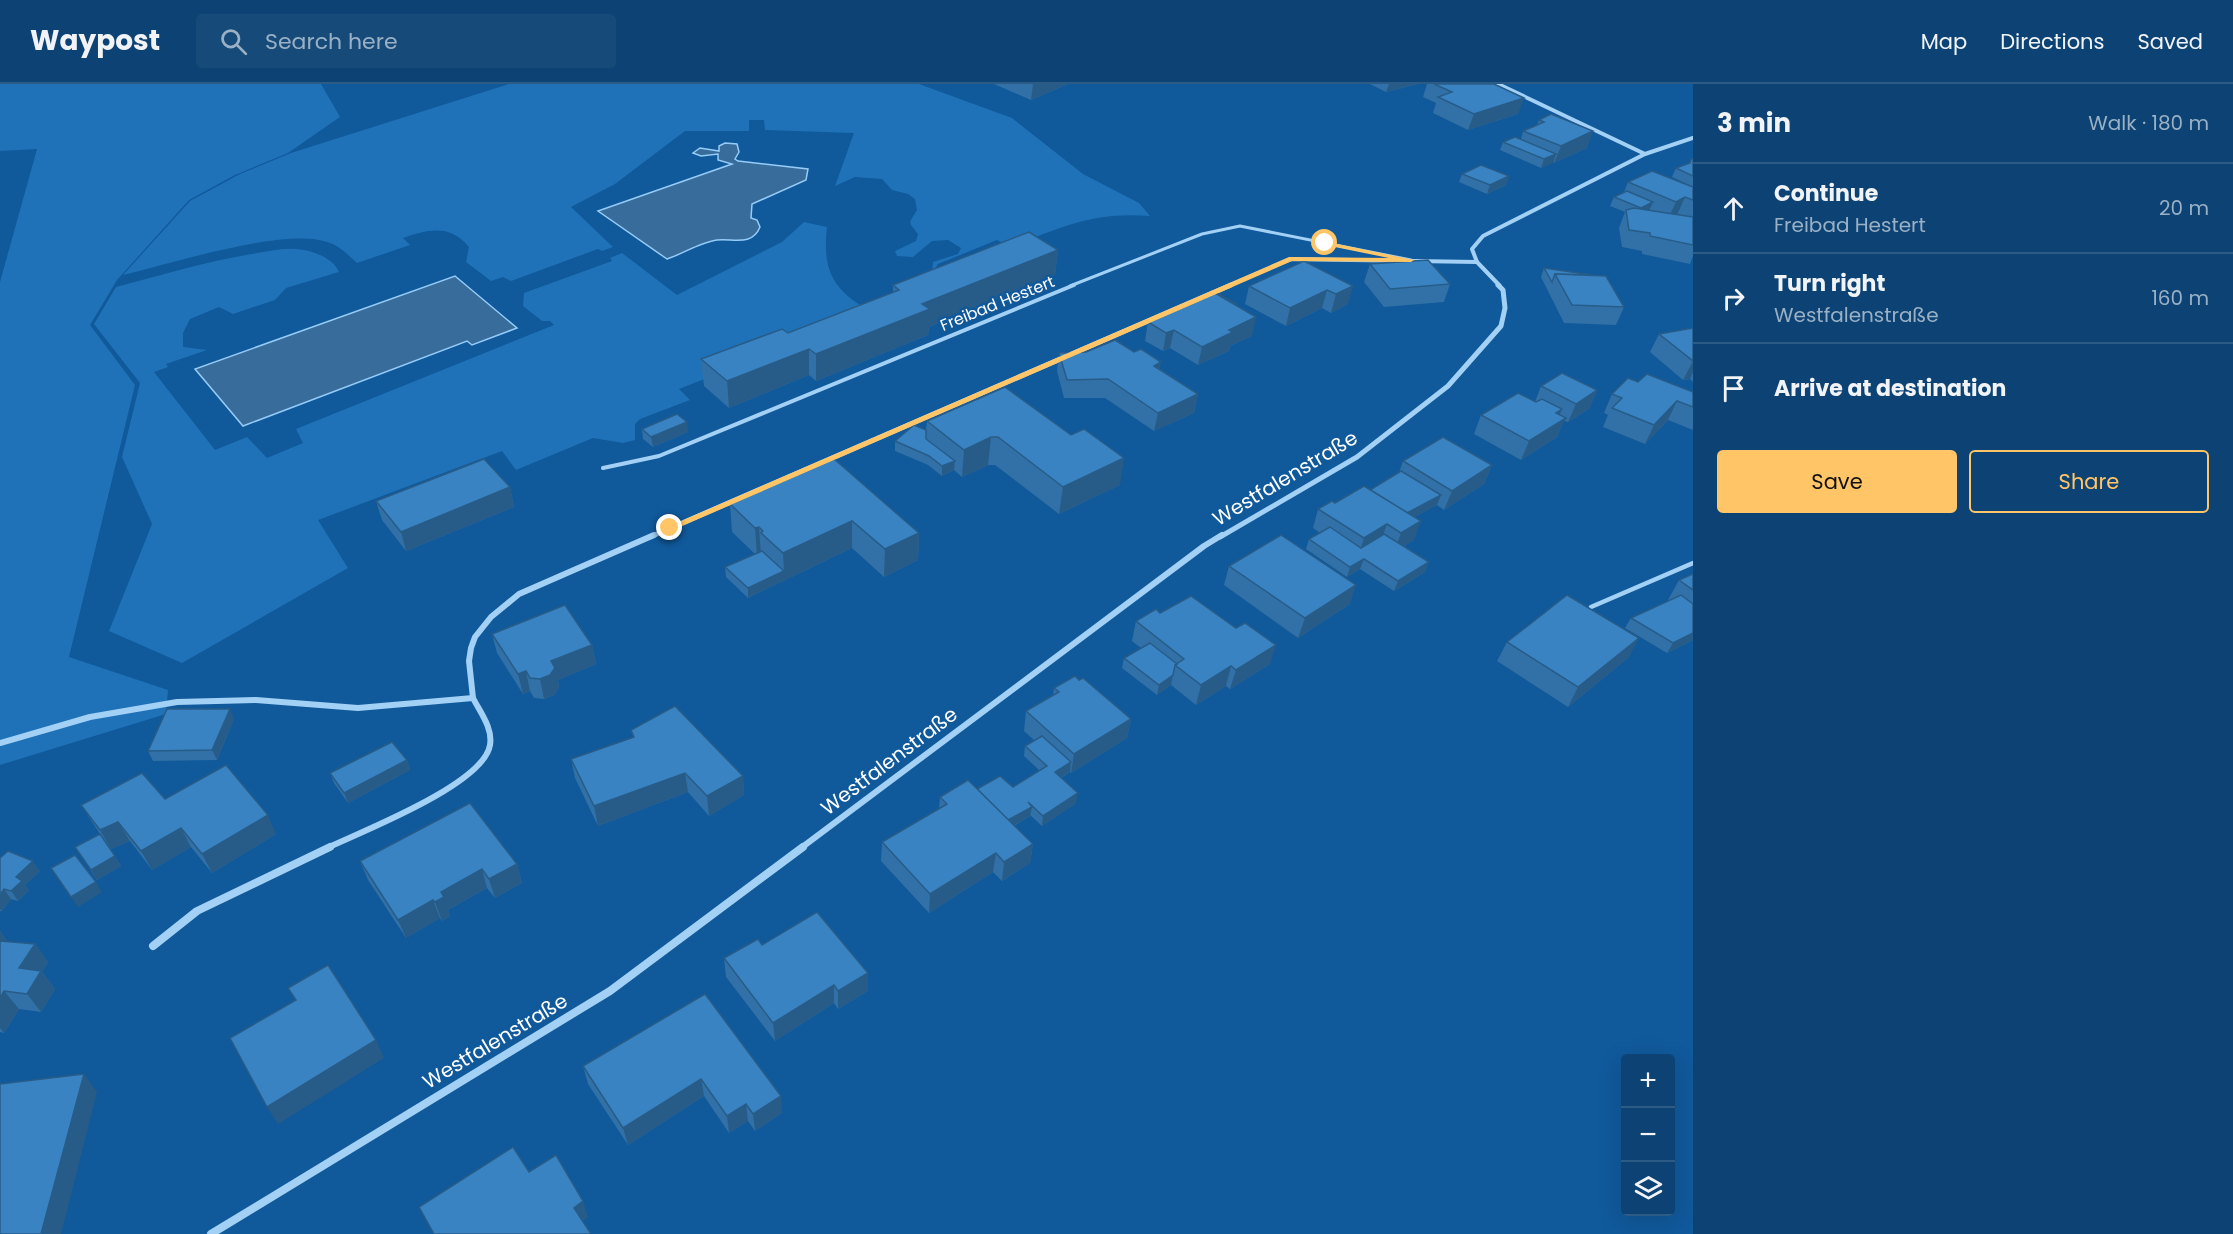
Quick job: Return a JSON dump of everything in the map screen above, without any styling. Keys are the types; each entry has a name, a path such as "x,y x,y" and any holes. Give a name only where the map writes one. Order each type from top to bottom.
{"street":[{"path":"1498,84 1645,154"},
{"path":"153,946 197,911 443,792 475,772 489,752 490,734 473,698 468,654 478,628 519,594 1291,259 1477,262 1472,249 1483,236 1645,154 1693,138"},
{"name":"Westfalenstraße","path":"211,1234 609,991 1204,546 1357,458 1448,386 1501,326 1505,308 1503,290 1477,262"},
{"path":"0,743 90,717 177,702 256,700 358,708 473,698"}],"lane":[{"name":"Freibad Hestert","path":"603,468 659,456 996,316 1202,234 1240,226 1411,260"},
{"path":"1591,607 1693,562"}],"shaded area":[{"path":"0,84 321,84 340,117 288,153 235,175 189,200 117,280 90,325 135,385 69,657 168,690 166,714 0,765 0,282 37,149 0,151"},
{"path":"509,84 919,84 1012,118 1083,174 1139,203 1150,216 1111,216 1078,222 1010,247 997,240 938,264 932,274 933,262 958,254 961,248 948,240 932,241 913,257 897,256 895,251 916,241 918,234 910,223 917,210 915,199 908,194 892,190 882,179 855,177 835,186 854,133 765,130 764,120 749,120 749,131 685,131 615,184 571,207 613,247 602,251 598,249 511,281 503,277 491,281 466,262 469,247 462,240 439,230 403,238 410,245 357,263 331,243 308,239 284,239 227,249 123,275 190,201 240,174 291,153"},
{"path":"725,143 737,144 739,152 735,159 738,161 808,169 806,180 752,204 751,218 757,220 760,227 752,237 741,240 711,241 667,259 598,211 732,164 718,160 718,154 701,156 693,153 700,148 719,151 719,146"},
{"path":"804,222 827,227 826,252 831,273 842,290 862,306 750,361 679,389 690,400 640,419 635,424 635,440 623,443 593,438 516,470 502,451 318,520 348,568 182,663 109,631 152,524 122,457 140,383 94,324 116,287 217,261 285,249 315,253 332,262 339,272 286,288 275,300 233,314 219,307 190,319 183,333 183,347 207,350 166,364 168,367 154,372 215,450 247,437 267,458 303,443 296,429 554,325 550,321 542,321 523,306 524,293 612,261 610,258 622,253 677,295 782,242"},
{"path":"455,276 517,328 472,345 467,341 243,426 195,369"}],"building":[{"path":"1434,84 1494,84 1524,98 1474,114 1438,97 1452,92"},
{"path":"1551,114 1593,131 1561,146 1523,131 1544,122 1539,120"},
{"path":"1515,137 1556,154 1544,159 1503,142"},
{"path":"1693,159 1693,176 1676,168 1690,163"},
{"path":"1481,165 1509,176 1490,185 1462,174"},
{"path":"1652,171 1693,187 1693,200 1685,197 1676,202 1628,182"},
{"path":"1627,191 1653,202 1641,208 1614,197"},
{"path":"1634,208 1693,217 1693,245 1650,236 1650,233 1629,230 1626,210"},
{"path":"1029,232 1058,250 922,304 930,309 816,354 809,349 727,381 701,359 782,329 788,333 899,290 893,285"},
{"path":"1428,260 1450,284 1390,289 1370,264"},
{"path":"1304,261 1353,286 1336,294 1327,290 1290,308 1249,286"},
{"path":"1544,268 1592,275 1555,274 1552,282"},
{"path":"1555,274 1606,276 1624,307 1572,305"},
{"path":"1214,291 1236,304 1215,293 1202,297"},
{"path":"1215,293 1256,317 1229,330 1233,332 1202,347 1174,330 1166,333 1148,322"},
{"path":"1693,328 1693,361 1659,334"},
{"path":"1115,340 1134,352 1141,349 1161,362 1154,366 1198,394 1158,413 1108,379 1067,380 1059,353 1086,352"},
{"path":"1562,373 1597,390 1576,404 1541,386"},
{"path":"1647,374 1693,392 1693,407 1677,401 1654,425 1612,408 1622,398 1612,394 1628,378 1638,382"},
{"path":"1005,387 1071,435 1084,429 1124,458 1063,487 998,437 991,437 964,450 927,421"},
{"path":"1518,393 1536,402 1542,399 1562,409 1556,413 1566,418 1529,441 1481,415"},
{"path":"677,414 687,422 651,437 642,429"},
{"path":"914,425 926,430 926,439 955,461 942,466 929,456 895,441"},
{"path":"1443,437 1492,465 1452,491 1403,461"},
{"path":"833,458 919,533 885,549 852,521 783,553 761,533 763,531 759,527 755,528 730,504"},
{"path":"484,459 510,487 401,532 376,501"},
{"path":"1401,471 1441,495 1407,513 1370,490"},
{"path":"1364,486 1421,521 1401,533 1387,524 1364,538 1318,509 1332,501 1335,503"},
{"path":"1330,527 1361,548 1384,534 1429,562 1398,581 1364,559 1350,567 1309,539"},
{"path":"1281,535 1356,585 1305,618 1229,566"},
{"path":"762,551 784,571 748,588 725,567"},
{"path":"1693,574 1693,590 1679,580"},
{"path":"1567,595 1639,638 1578,687 1507,642"},
{"path":"1681,595 1693,604 1693,633 1673,643 1631,618"},
{"path":"1191,596 1236,628 1245,623 1276,645 1236,670 1231,666 1201,685 1175,665 1184,659 1136,621 1156,609 1160,613"},
{"path":"565,605 592,645 551,661 555,668 550,675 540,679 530,678 526,671 518,674 492,634"},
{"path":"1150,643 1177,664 1173,675 1159,685 1124,658"},
{"path":"1075,676 1079,680 1083,678 1131,719 1074,754 1026,711 1059,692 1054,688"},
{"path":"675,706 743,776 707,796 685,773 594,806 571,759 634,737 631,730"},
{"path":"167,709 230,709 212,750 148,751"},
{"path":"1042,736 1071,762 1055,772 1078,793 1043,816 1028,802 1032,807 1008,820 977,789 1000,776 1013,787 1047,766 1025,746"},
{"path":"392,742 407,760 344,793 330,773"},
{"path":"226,765 268,815 202,854 181,828 141,851 118,822 100,830 81,805 142,773 165,799"},
{"path":"968,780 1033,844 1004,862 996,853 930,894 882,842 947,804 940,797"},
{"path":"470,803 517,864 489,879 482,869 441,892 444,897 435,902 433,900 398,920 360,861"},
{"path":"100,834 115,856 91,870 75,847"},
{"path":"8,851 33,861 16,877 22,881 11,891 4,889 0,895 0,858"},
{"path":"75,855 96,882 71,897 51,868"},
{"path":"817,912 868,973 838,991 834,985 773,1023 724,958 758,939 762,945"},
{"path":"0,941 35,944 19,968 41,971 27,994 4,991 0,998"},
{"path":"328,965 376,1040 267,1107 230,1038 296,1000 288,988"},
{"path":"705,994 781,1096 753,1114 746,1104 727,1116 701,1079 623,1128 583,1066"},
{"path":"84,1074 41,1234 0,1234 0,1084"},
{"path":"513,1147 529,1172 556,1155 583,1201 574,1208 591,1234 434,1234 419,1207"}],"route":[{"path":"670,528 1014,377 1291,259 1411,260 1325,243"}]}
